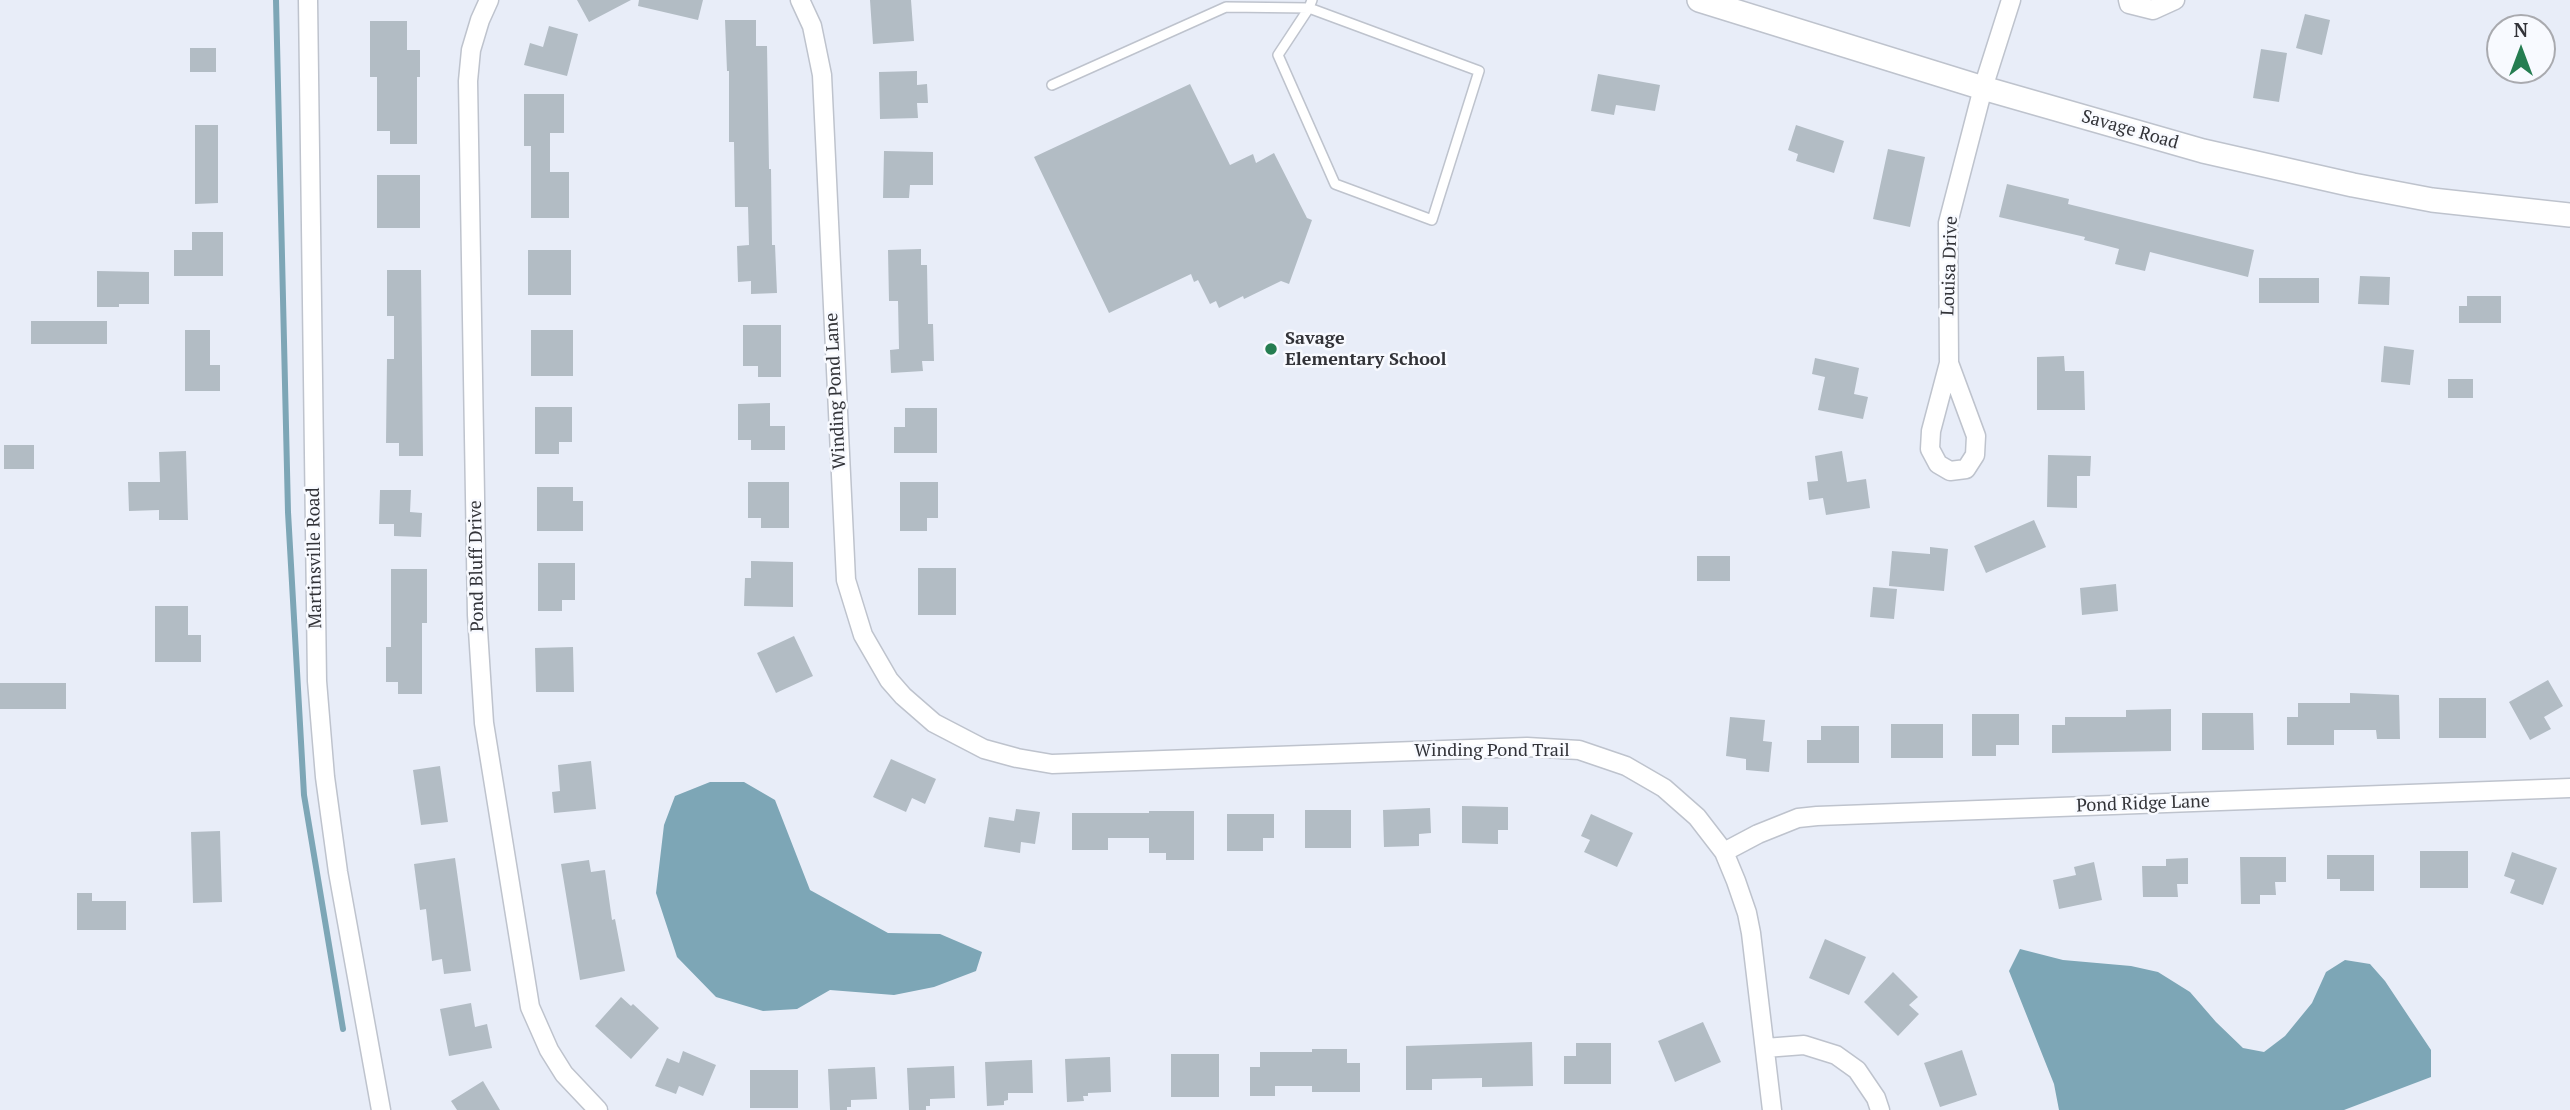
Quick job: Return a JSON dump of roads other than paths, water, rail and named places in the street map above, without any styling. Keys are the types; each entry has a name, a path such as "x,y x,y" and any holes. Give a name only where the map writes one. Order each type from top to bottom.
{"street":[{"name":"Martinsville Road","path":"308,0 317,681 325,777 338,872 381,1110"},
{"name":"Pond Bluff Drive","path":"489,0 471,50 468,81 477,601 484,723 530,1007 549,1051 564,1074 598,1110"},
{"name":"Winding Pond Lane","path":"800,0 812,26 822,75 846,580 863,635 889,680 918,710 950,733 964,739"},
{"name":"Savage Road","path":"1699,0 1983,88 2261,166 2432,200 2570,215"},
{"name":"Louisa Drive","path":"1949,363 1976,436 1975,455 1966,470 1950,471 1938,464 1930,449 1931,431 1949,363 1948,223 1983,88 2011,0"},
{"path":"2128,0 2129,4 2152,10 2175,0"},
{"name":"Winding Pond Trail","path":"964,739 984,749 1052,764 1527,747 1579,750 1626,765 1664,788 1697,817 1724,852 1747,913 1772,1110"},
{"name":"Pond Ridge Lane","path":"1724,852 1758,834 1798,818 1818,816 2570,788"},
{"path":"1765,1048 1804,1045 1836,1055 1857,1070 1876,1098 1880,1110"}],"lane":[{"path":"1052,85 1226,7 1311,4 1479,71 1432,220 1335,184 1278,55 1311,4"}],"water":[{"path":"710,782 744,782 775,800 810,890 888,933 940,934 982,952 976,971 934,987 894,995 830,990 797,1009 763,1011 716,997 677,957 656,893 664,825 675,796"},
{"path":"2020,949 2063,960 2131,966 2158,972 2190,992 2243,1048 2264,1052 2285,1036 2312,1003 2326,972 2345,960 2370,964 2385,981 2431,1050 2431,1077 2344,1110 2059,1110 2054,1084 2009,971"}],"waterway":[{"path":"276,0 288,512 304,795 343,1029"}],"place":[{"name":"Savage Elementary School","path":"1271,349"}]}
